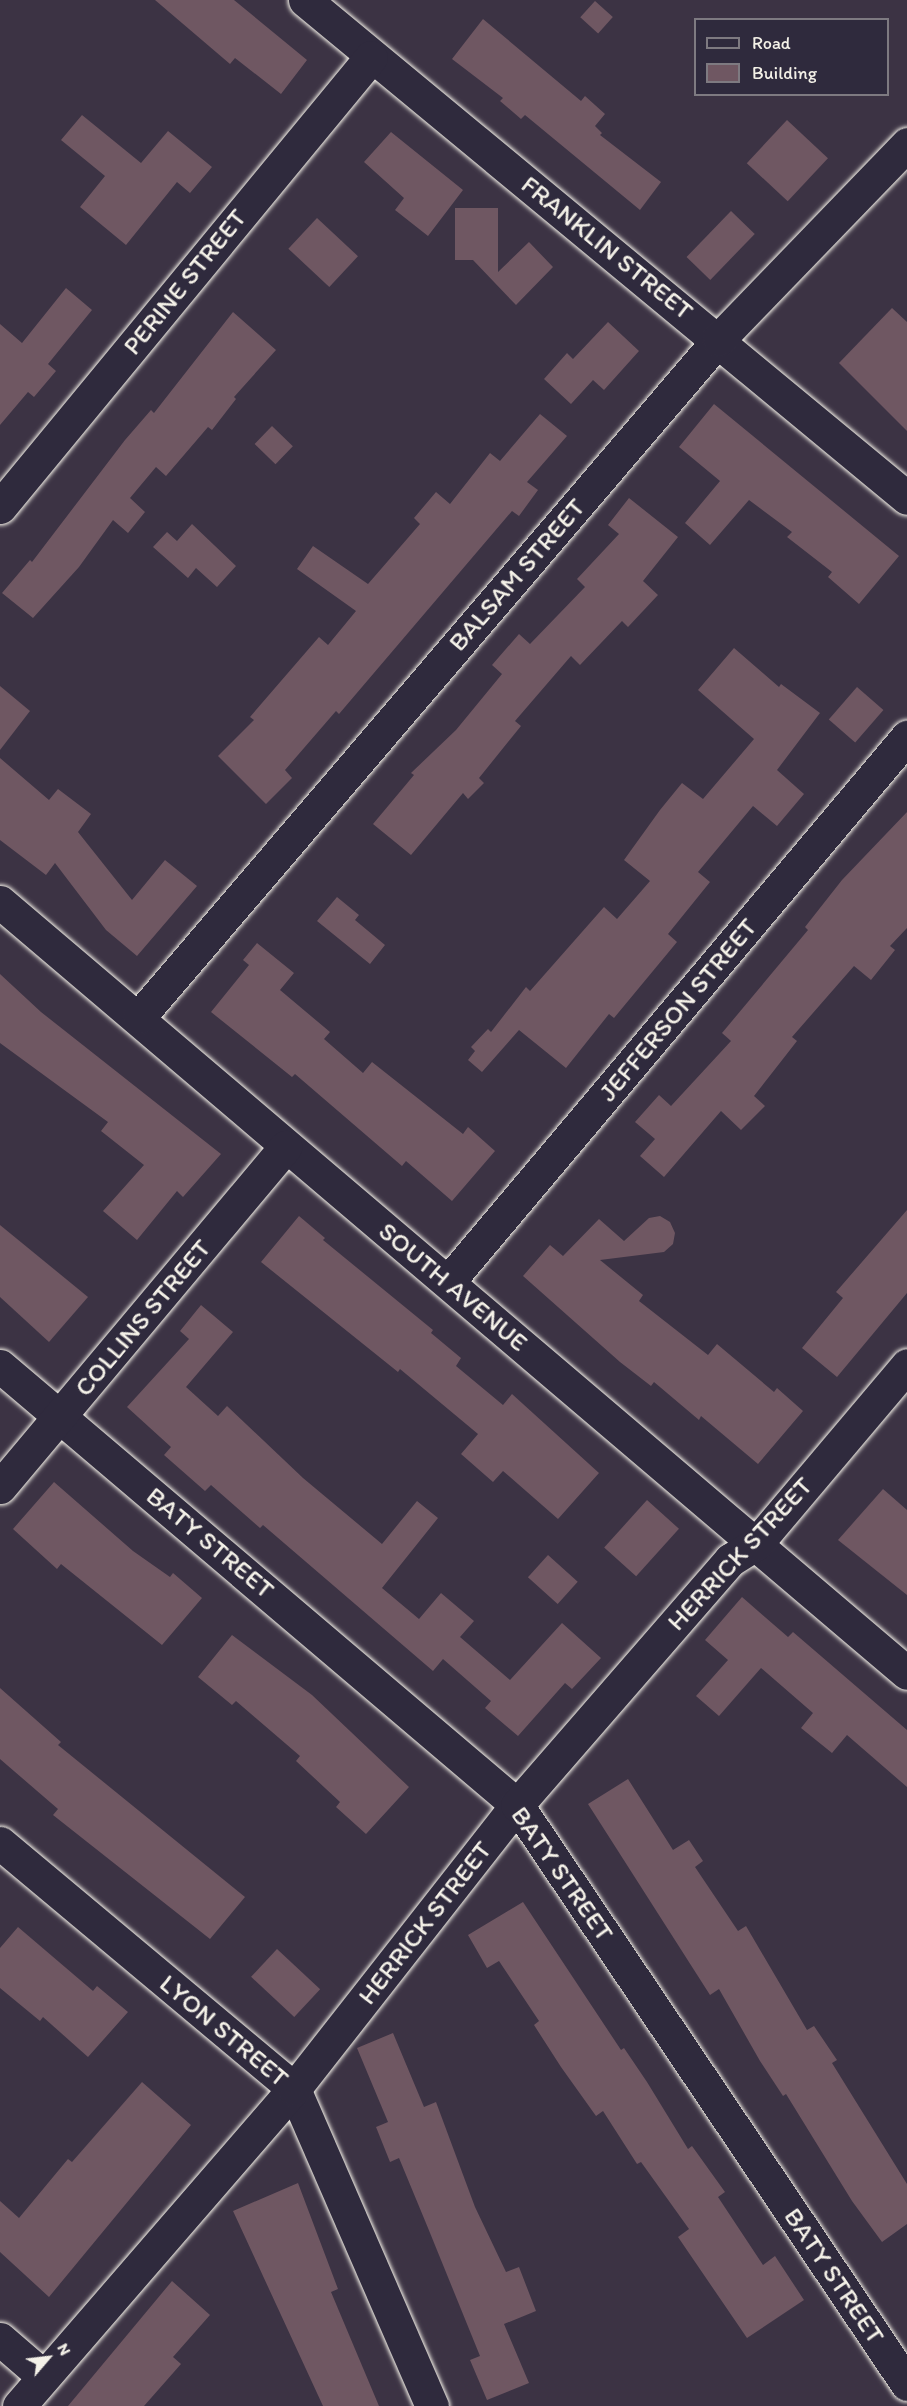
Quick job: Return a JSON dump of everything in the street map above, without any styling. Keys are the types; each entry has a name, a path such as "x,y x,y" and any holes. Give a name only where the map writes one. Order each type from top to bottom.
{"street":[{"name":"FRANKLIN STREET","path":"304,0 370,57 719,339 907,498"},
{"name":"PERINE STREET","path":"0,507 370,57"},
{"name":"BALSAM STREET","path":"139,1017 719,339 907,144"},
{"name":"JEFFERSON STREET","path":"448,1282 907,737"},
{"name":"SOUTH AVENUE","path":"0,902 139,1017 285,1147 448,1282 907,1673"},
{"name":"COLLINS STREET","path":"0,1487 285,1147"},
{"name":"HERRICK STREET","path":"19,2406 294,2089 518,1805 730,1560 756,1544 907,1365"},
{"name":"BATY STREET","path":"0,1366 518,1805 907,2384"},
{"name":"LYON STREET","path":"0,1843 294,2089 432,2406"},
{"path":"0,2339 43,2376"}],"building":[{"path":"155,0 234,0 307,60 281,94 235,58 230,64"},
{"path":"595,1 613,17 598,33 580,17"},
{"path":"483,19 581,101 585,96 605,114 595,126 602,133 600,135 661,182 640,210 525,115 521,119 500,101 503,98 452,59"},
{"path":"82,115 141,163 168,131 212,167 190,193 177,182 126,245 80,207 105,176 61,140"},
{"path":"787,120 828,158 788,201 747,163"},
{"path":"391,132 463,190 428,236 395,210 404,198 364,162"},
{"path":"455,208 498,208 498,272 529,242 553,267 516,305 473,260 455,260"},
{"path":"731,211 755,234 710,280 687,257"},
{"path":"317,218 358,256 329,287 288,249"},
{"path":"66,288 92,310 48,364 56,371 34,397 28,392 0,425 0,324 22,343"},
{"path":"892,308 907,322 907,431 839,363"},
{"path":"233,312 276,350 234,397 236,399 212,430 208,427 166,476 156,467 130,498 145,512 128,533 113,520 79,567 33,618 2,593 30,560 32,562 125,440 151,410 154,413"},
{"path":"608,322 639,351 604,390 593,380 571,404 544,379 567,353 573,359"},
{"path":"714,404 899,556 859,604 828,577 832,572 787,537 792,532 749,500 710,545 685,523 720,481 679,447"},
{"path":"540,414 567,436 527,482 538,490 519,516 512,511 339,714 336,711 285,770 292,778 266,804 218,756 254,720 250,717 319,637 328,645 356,611 297,569 313,546 368,584 420,524 414,518 436,492 450,504 490,453 500,461"},
{"path":"272,426 293,446 275,464 255,444"},
{"path":"629,498 678,537 643,581 658,595 628,627 622,621 580,665 571,656 515,721 521,726 479,778 484,783 468,799 463,793 411,855 373,824 414,775 411,773 456,730 502,674 492,665 519,634 530,644 585,587 577,579 619,534 608,525"},
{"path":"192,524 236,566 217,587 196,568 188,578 153,547 167,532 177,541"},
{"path":"734,648 779,687 781,684 820,713 777,770 804,794 777,826 753,806 698,872 710,882 668,934 677,942 614,1018 609,1014 566,1068 519,1030 482,1072 468,1060 475,1051 471,1047 488,1029 491,1032 526,987 530,991 604,907 617,919 650,881 624,860 682,783 703,799 754,739 698,690"},
{"path":"0,686 30,711 0,750"},
{"path":"857,687 883,710 855,742 829,719"},
{"path":"0,758 49,800 58,789 91,814 78,832 132,900 165,860 197,886 137,956 106,930 55,863 46,875 0,840"},
{"path":"907,812 907,928 890,946 895,950 871,980 854,966 792,1037 797,1041 754,1096 765,1106 741,1130 721,1111 664,1177 640,1156 655,1139 635,1122 659,1095 671,1106 731,1041 722,1033 808,930 805,927 842,880"},
{"path":"337,897 359,915 355,920 385,945 370,964 317,921"},
{"path":"257,943 294,973 280,990 330,1032 324,1039 363,1073 372,1062 463,1134 468,1127 495,1151 452,1201 406,1161 402,1166 295,1074 292,1077 211,1012 249,965 243,960"},
{"path":"0,974 41,1012 221,1154 183,1197 177,1191 137,1240 103,1211 144,1165 101,1131 108,1122 0,1043"},
{"path":"907,1210 907,1293 837,1377 802,1348 843,1298 836,1292"},
{"path":"299,1216 325,1238 323,1240 433,1330 431,1333 461,1358 456,1366 503,1405 512,1394 599,1473 558,1519 503,1471 493,1482 461,1454 478,1434 400,1369 398,1372 261,1262"},
{"path":"660,1216 670,1222 675,1233 673,1244 664,1252 600,1260 643,1295 639,1301 708,1355 717,1344 774,1392 777,1388 803,1411 758,1464 701,1416 699,1420 654,1382 651,1386 620,1362 523,1276 550,1245 563,1256 599,1219 624,1241 649,1218"},
{"path":"0,1225 88,1297 49,1342 0,1297"},
{"path":"201,1305 233,1332 186,1387 218,1416 227,1406 303,1478 382,1544 417,1501 438,1518 382,1588 419,1619 441,1593 474,1621 460,1637 510,1680 562,1623 601,1658 572,1689 565,1683 518,1736 485,1708 491,1701 443,1659 433,1671 263,1525 260,1528 211,1485 205,1491 164,1455 171,1447 127,1407 189,1339 180,1331"},
{"path":"54,1482 133,1551 170,1577 173,1573 202,1598 162,1645 61,1564 57,1569 13,1529"},
{"path":"883,1489 907,1510 907,1595 838,1540"},
{"path":"647,1500 679,1529 636,1576 604,1548"},
{"path":"548,1555 578,1582 558,1604 528,1577"},
{"path":"742,1597 788,1637 793,1632 907,1730 907,1787 847,1735 832,1753 801,1728 813,1713 761,1668 719,1716 696,1696 728,1660 705,1640"},
{"path":"232,1635 312,1695 409,1787 366,1834 336,1807 340,1802 296,1761 300,1756 236,1701 232,1705 198,1677"},
{"path":"0,1688 61,1742 58,1745 245,1897 210,1939 53,1815 58,1809 0,1759"},
{"path":"628,1779 673,1850 689,1840 703,1861 695,1867 738,1931 746,1926 807,2030 814,2026 837,2060 832,2063 907,2184 907,2224 882,2242 852,2201 786,2094 783,2096 760,2061 719,1989 710,1995 588,1804"},
{"path":"523,1902 621,2050 624,2048 647,2082 688,2149 692,2146 725,2192 718,2197 763,2265 775,2256 804,2300 747,2338 678,2237 689,2229 641,2162 637,2164 603,2111 596,2116 561,2067 534,2025 539,2021 499,1961 487,1968 468,1935"},
{"path":"18,1927 93,1991 97,1986 128,2012 88,2057 43,2017 40,2021 0,1988 0,1948"},
{"path":"277,1949 320,1989 294,2017 251,1977"},
{"path":"393,2033 424,2107 436,2102 475,2207 506,2272 519,2267 536,2311 504,2324 529,2383 487,2400 470,2360 480,2356 428,2228 399,2158 390,2162 376,2127 388,2122 357,2048"},
{"path":"142,2082 191,2125 49,2297 0,2252 0,2201 19,2218 68,2159 72,2162"},
{"path":"298,2183 338,2289 331,2292 379,2406 323,2406 233,2211"},
{"path":"172,2281 210,2315 173,2357 181,2364 144,2406 68,2406"}]}
